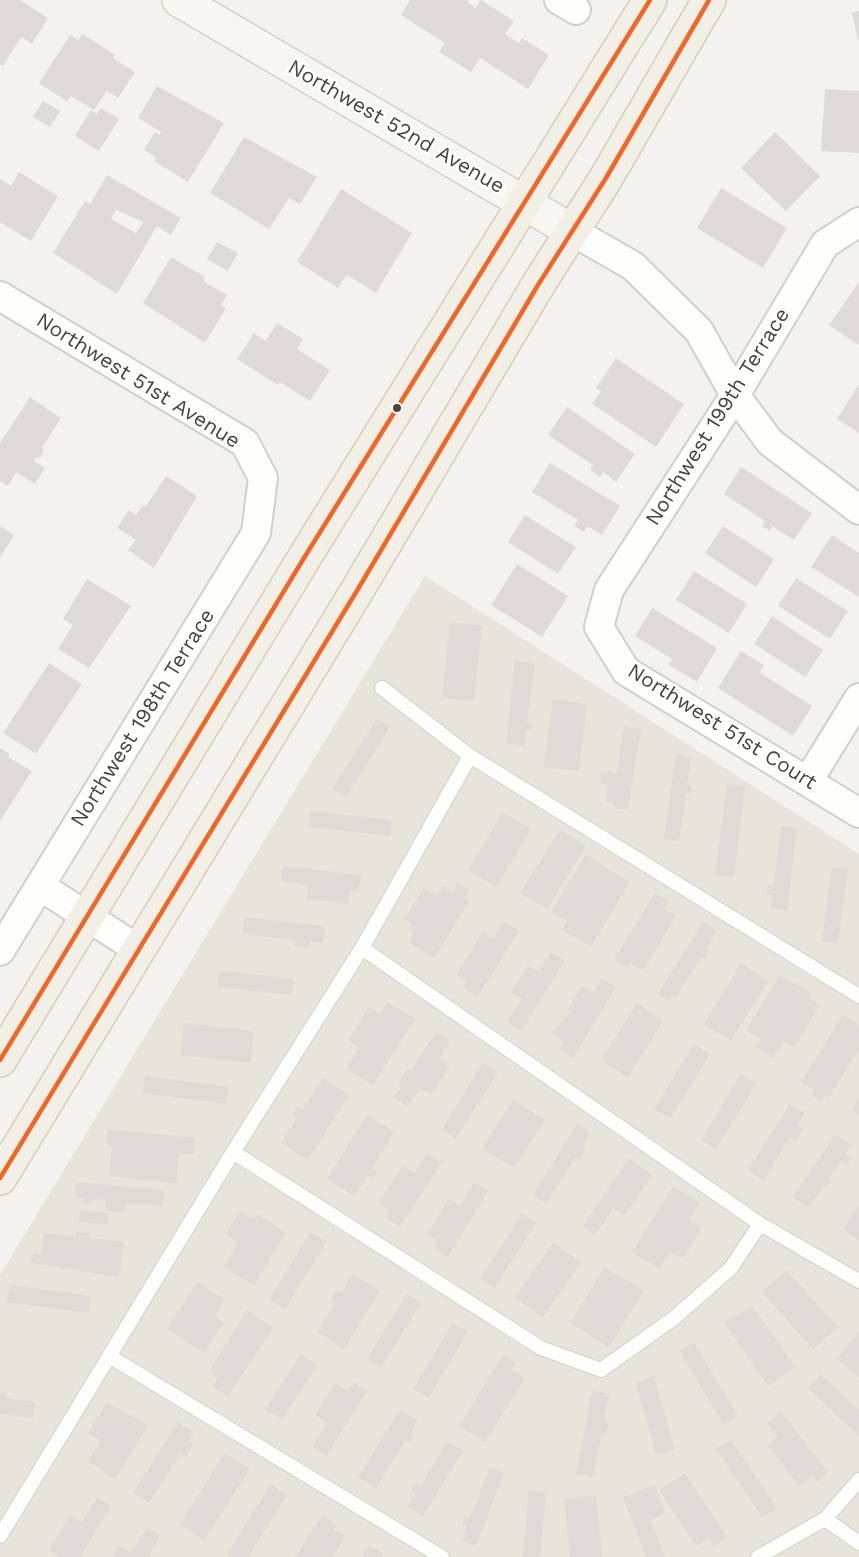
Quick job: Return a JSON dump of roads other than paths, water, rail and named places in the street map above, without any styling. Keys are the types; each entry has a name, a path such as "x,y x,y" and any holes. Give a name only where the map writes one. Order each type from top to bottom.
{"main road":[{"path":"0,1060 304,558 650,0"},
{"path":"0,1178 606,178 709,0"}],"street":[{"name":"Northwest 52nd Avenue","path":"179,0 633,266 699,331 735,395 770,442 859,510"},
{"name":"Northwest 199th Terrace","path":"599,627 609,590 735,395 825,244 859,222"},
{"name":"Northwest 51st Avenue","path":"1,299 245,443 263,478"},
{"name":"Northwest 198th Terrace","path":"0,951 256,533 263,478"},
{"name":"Northwest 51st Court","path":"599,627 626,671 859,813"},
{"path":"808,781 859,698"},
{"path":"40,886 139,950"}],"lane":[{"path":"382,688 470,756 859,996"},
{"path":"0,1536 233,1152 362,948 470,756"},
{"path":"362,948 760,1224 859,1281"},
{"path":"233,1152 541,1348 601,1370 674,1318 731,1268 760,1224"},
{"path":"110,1356 441,1557"},
{"path":"758,1557 825,1519 859,1480"},
{"path":"825,1519 859,1543"}]}
